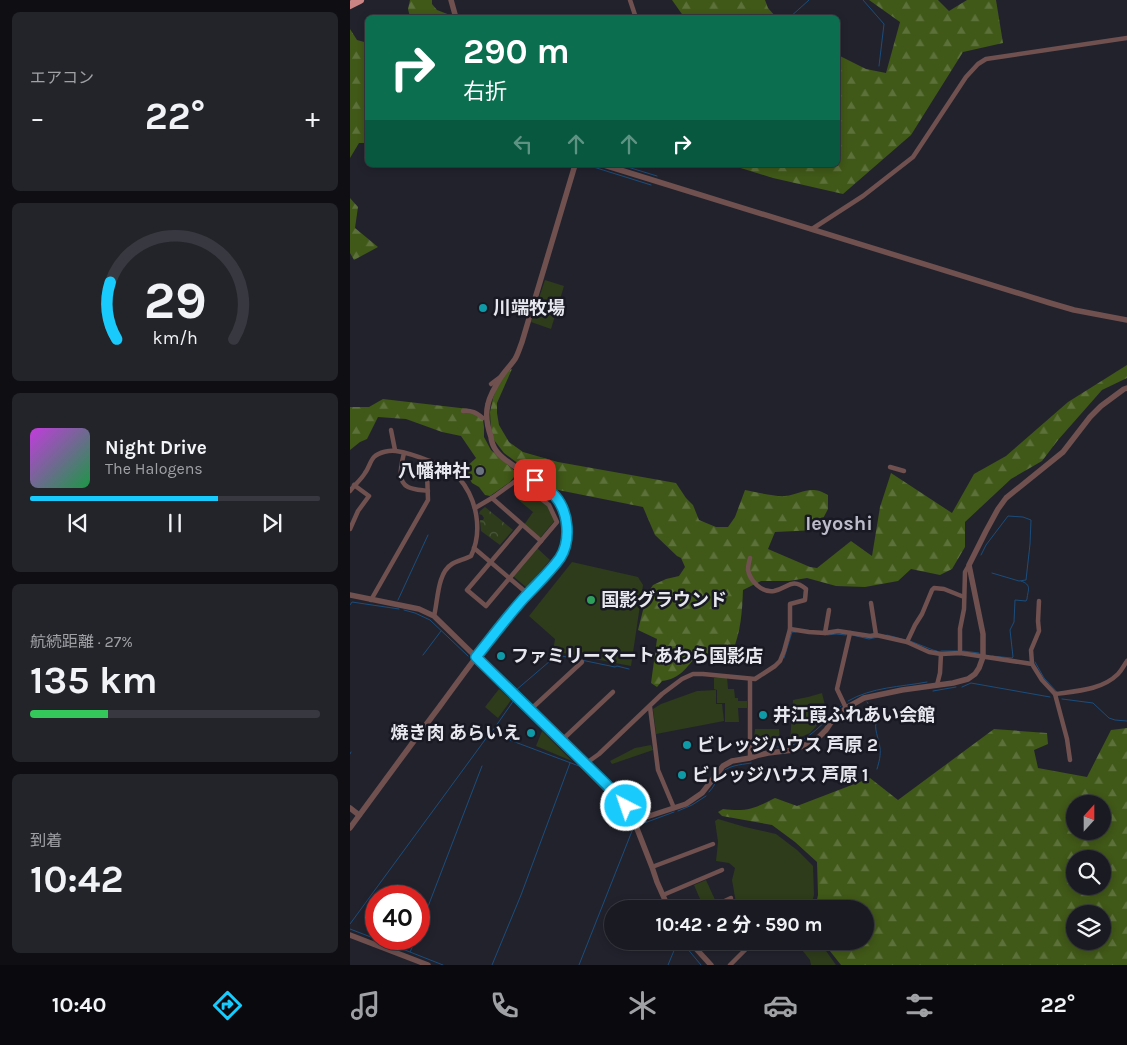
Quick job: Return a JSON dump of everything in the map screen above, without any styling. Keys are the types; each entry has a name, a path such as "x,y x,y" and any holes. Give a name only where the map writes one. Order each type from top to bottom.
{"highway":[{"path":"350,5 360,0"}],"street":[{"path":"452,0 455,15"},
{"path":"630,0 635,15"},
{"path":"812,229 863,196 914,158 966,77 978,64 986,59 1127,38"},
{"path":"491,384 500,377 516,358 574,167"},
{"path":"610,167 1074,310 1127,320"},
{"path":"350,828 476,657 560,557 566,542 564,513 556,497 543,485 504,459 493,445 488,430 486,413 488,402 500,377"},
{"path":"960,653 965,572 998,509 1006,498 1063,452 1101,406 1127,388"},
{"path":"463,411 470,410 483,418"},
{"path":"391,430 395,450"},
{"path":"350,490 364,475 375,456 395,450 430,461 458,477 470,494 475,508 478,533 474,548 471,556 452,564 441,578 434,616"},
{"path":"404,453 401,466 401,477 404,483 408,487 428,491"},
{"path":"371,600 428,500 427,472 430,461"},
{"path":"890,467 904,471"},
{"path":"475,508 517,480 549,505 557,522 486,606 466,590 522,525"},
{"path":"350,529 368,496 354,485"},
{"path":"492,498 541,540"},
{"path":"474,548 528,594"},
{"path":"585,764 599,754 662,694 682,679 693,674 755,679 780,661 790,629 790,604 805,600 806,589 801,584 795,584 786,585 772,591 765,590 750,578 748,568 750,558"},
{"path":"634,821 686,804 702,793 723,766 759,755 793,750 807,744 818,738 834,718 846,708 864,698 963,680 975,674 983,657 982,634 969,565"},
{"path":"907,642 934,588 944,589 964,597"},
{"path":"350,596 419,609 434,616 562,740 626,806 634,821 665,900"},
{"path":"1039,601 1039,631 1031,650 1032,664 1042,680 1055,694 1067,739 1070,760"},
{"path":"871,603 876,635"},
{"path":"825,633 829,610"},
{"path":"790,629 809,632 825,633 838,631 870,636 876,635 907,642 929,652 941,654 960,653 1032,664"},
{"path":"846,708 837,689 850,633"},
{"path":"937,685 941,654"},
{"path":"1055,694 1089,689 1105,684 1119,673 1127,661"},
{"path":"530,710 582,662"},
{"path":"750,679 750,758"},
{"path":"562,740 613,692"},
{"path":"650,707 658,770 674,808"},
{"path":"350,808 359,815"},
{"path":"652,867 713,844"},
{"path":"663,895 722,870"},
{"path":"727,900 731,898"},
{"path":"350,935 428,965"},
{"path":"697,950 710,965"},
{"path":"730,965 745,950"}],"green space":[{"path":"410,0 432,0 432,4 437,10 450,15 410,15 408,9"},
{"path":"672,0 765,0 768,8 774,15 683,15"},
{"path":"869,0 938,0 949,11 967,0 996,0 1003,43 963,52 911,135 843,194 773,178 737,167 840,167 840,56 866,69 886,73 900,22"},
{"path":"350,29 357,40 365,42 365,143 359,143 350,158"},
{"path":"350,198 358,207 355,228 378,247 354,260 350,253"},
{"path":"545,280 564,286 551,329 531,322"},
{"path":"1127,365 1127,378 1102,390 1042,461 1011,479 965,522 965,547 952,569 940,575 911,569 898,581 865,587 836,586 807,578 789,581 761,581 743,590 741,622 732,653 698,654 683,672 674,678 662,681 657,687 651,683 657,639 638,630 647,594 653,585 679,576 685,567 681,558 655,535 643,507 553,489 504,453 494,440 491,430 490,412 493,398 504,376 512,369 497,403 497,413 499,425 509,442 523,452 558,462 676,483 693,505 699,520 716,527 728,527 735,517 745,490 781,496 811,490 822,492 828,495 828,509 817,530 775,532 768,549 810,567 817,568 851,541 872,556 880,507 891,473 952,513 974,474 1006,456 1068,402"},
{"path":"383,399 469,409 483,420 484,437 491,450 517,473 510,482 490,496 485,495 479,487 472,483 464,469 476,458 461,436 442,432 406,419 378,417 367,439 350,450 350,407 369,407"},
{"path":"524,488 547,506 555,520 540,538 524,525 533,512 516,498"},
{"path":"485,507 513,530 500,545 481,531 480,520 484,518 479,514"},
{"path":"537,548 550,560 527,588 513,576"},
{"name":"国影グラウンド","path":"572,562 638,577 643,585 631,666 553,651 555,639 529,616"},
{"path":"727,677 728,689 734,689 735,698 738,698 738,701 747,701 747,708 738,708 739,722 725,722 725,703 717,703 717,690 714,689 714,678"},
{"path":"499,689 511,700 498,718 485,707"},
{"path":"716,690 716,704 722,704 724,721 656,734 653,709 661,704 697,691"},
{"path":"822,693 827,714 810,733 790,742 793,700"},
{"path":"1127,728 1127,965 841,965 829,950 874,950 874,900 817,900 817,862 795,842 772,825 722,816 718,812 723,809 750,809 775,798 797,806 870,778 898,800 994,729 1047,733 1048,744 1034,750 1038,768 1087,777 1111,730"},
{"path":"755,729 779,729 780,743 758,745 753,748"},
{"path":"542,731 572,761 536,746"},
{"path":"651,745 653,750 612,764 610,761 635,748"},
{"path":"718,819 776,834 797,850 813,866 813,900 735,900 732,880 735,868 729,863 716,861 718,842 715,821"},
{"path":"706,880 715,900 698,900 700,899 694,885"},
{"path":"802,950 825,950 836,965 811,965 810,960"}],"waterway":[{"path":"792,15 809,0"},
{"path":"863,0 884,24 879,66"},
{"path":"593,167 651,185"},
{"path":"628,167 657,176"},
{"path":"981,555 986,545 1008,516 1023,517 1031,520 1026,580 1019,581 992,573"},
{"path":"398,600 428,535"},
{"path":"992,656 1013,657 1010,630 1014,622 1015,600 1026,601 1028,590 1027,584 1021,581"},
{"path":"350,605 352,602 399,609"},
{"path":"404,610 430,620 468,656"},
{"path":"423,655 441,631"},
{"path":"784,658 792,632 796,632"},
{"path":"827,635 846,635"},
{"path":"852,635 869,639 878,637"},
{"path":"887,635 902,639"},
{"path":"910,641 937,651"},
{"path":"941,651 957,651"},
{"path":"963,651 979,653"},
{"path":"515,691 557,655 629,669"},
{"path":"1035,662 1044,678 1057,692"},
{"path":"479,666 509,695"},
{"path":"848,701 876,690 927,682"},
{"path":"962,687 971,683 1050,697"},
{"path":"933,691 956,687"},
{"path":"1062,699 1093,703 1109,718 1127,721"},
{"path":"514,700 491,733 579,766 621,808 632,831 579,965"},
{"path":"867,702 877,719 876,730 880,751 877,769"},
{"path":"786,747 809,736 841,706"},
{"path":"350,924 490,733"},
{"path":"753,752 762,748 772,747"},
{"path":"492,965 521,895 570,763"},
{"path":"709,792 726,769 751,763"},
{"path":"430,901 482,766"},
{"path":"678,811 706,796"},
{"path":"639,825 674,812"},
{"path":"350,929 410,952"},
{"path":"411,950 410,952 443,965"},
{"path":"668,965 674,950"},
{"path":"688,950 701,965"}],"place":[{"name":"川端牧場","path":"483,308"},
{"name":"八幡神社","path":"480,471"},
{"name":"国影グラウンド","path":"591,600"},
{"name":"ファミリーマートあわら国影店","path":"501,656"},
{"name":"井江葭ふれあい会館","path":"763,715"},
{"name":"焼き肉 あらいえ","path":"531,733"},
{"name":"ビレッジハウス 芦原 2","path":"687,745"},
{"name":"ビレッジハウス 芦原 1","path":"682,775"}],"district":[{"name":"Ieyoshi","path":"839,523"}],"route":[{"path":"535,480 556,497 561,506 566,525 566,542 560,557 553,566 476,657 562,740 626,806"}]}
